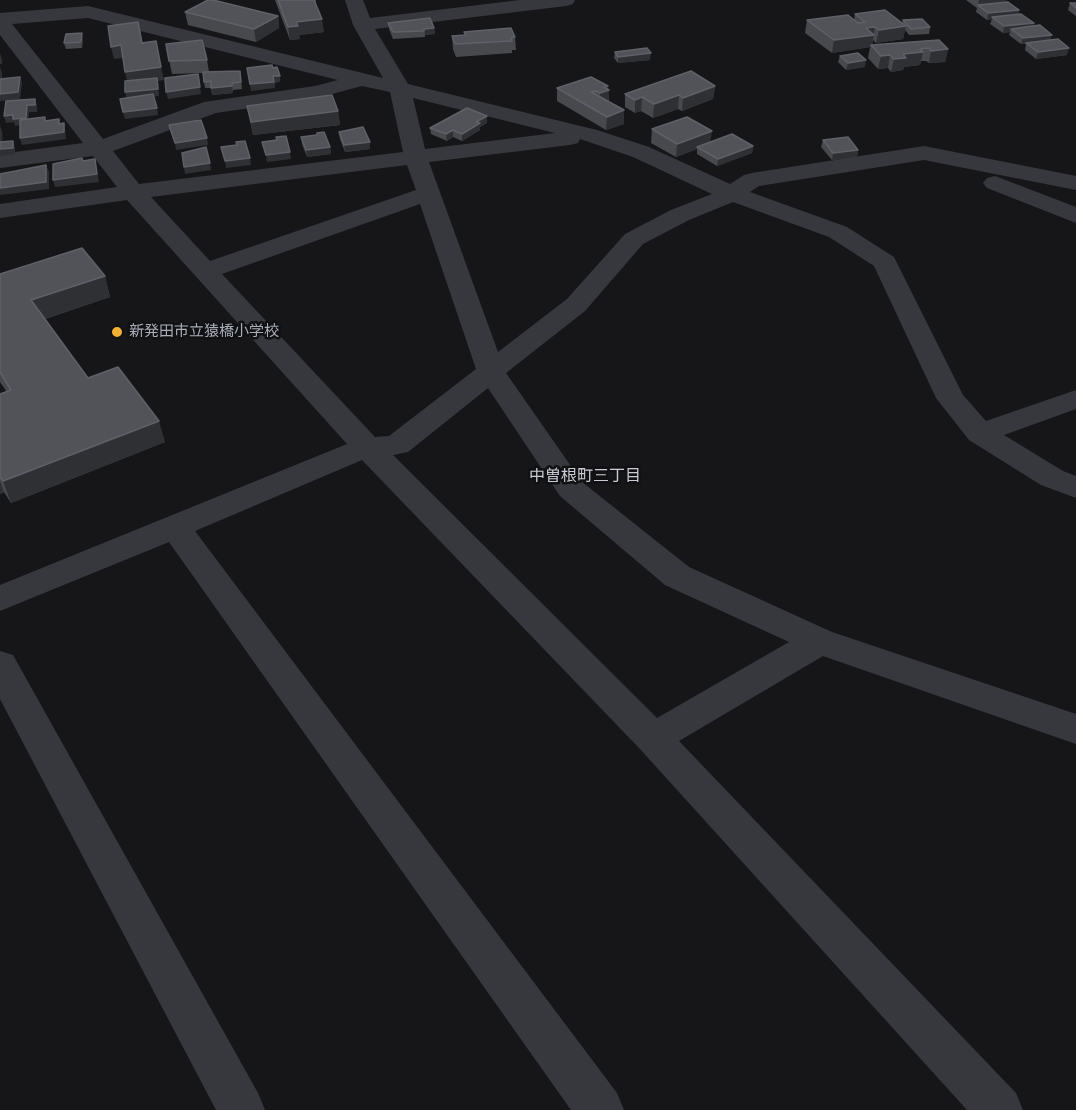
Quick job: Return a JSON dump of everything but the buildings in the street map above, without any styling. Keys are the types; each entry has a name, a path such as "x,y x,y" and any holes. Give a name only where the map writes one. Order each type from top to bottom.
{"street":[{"path":"0,9 3,0"},
{"path":"566,0 358,13 400,89 416,157 490,372 571,489 677,576 820,641 1076,729"},
{"path":"0,20 88,12 589,135 641,152 732,194 838,232 885,262 950,398 980,433 1052,478 1076,488"},
{"path":"0,20 133,192 367,447 653,738 999,1110"},
{"path":"0,161 99,148 212,107 317,92 361,79"},
{"path":"0,211 133,192 589,135"},
{"path":"924,153 1076,216"},
{"path":"0,600 367,447 397,445 576,305 634,239 680,215 732,194 752,180 924,153 1076,183"},
{"path":"206,271 429,193"},
{"path":"980,433 1076,399"},
{"path":"175,527 600,1110"},
{"path":"653,738 820,641"},
{"path":"0,665 241,1110"}],"place":[{"name":"新発田市立猿橋小学校","path":"117,332"}],"district":[{"name":"中曽根町三丁目","path":"585,477"}]}
